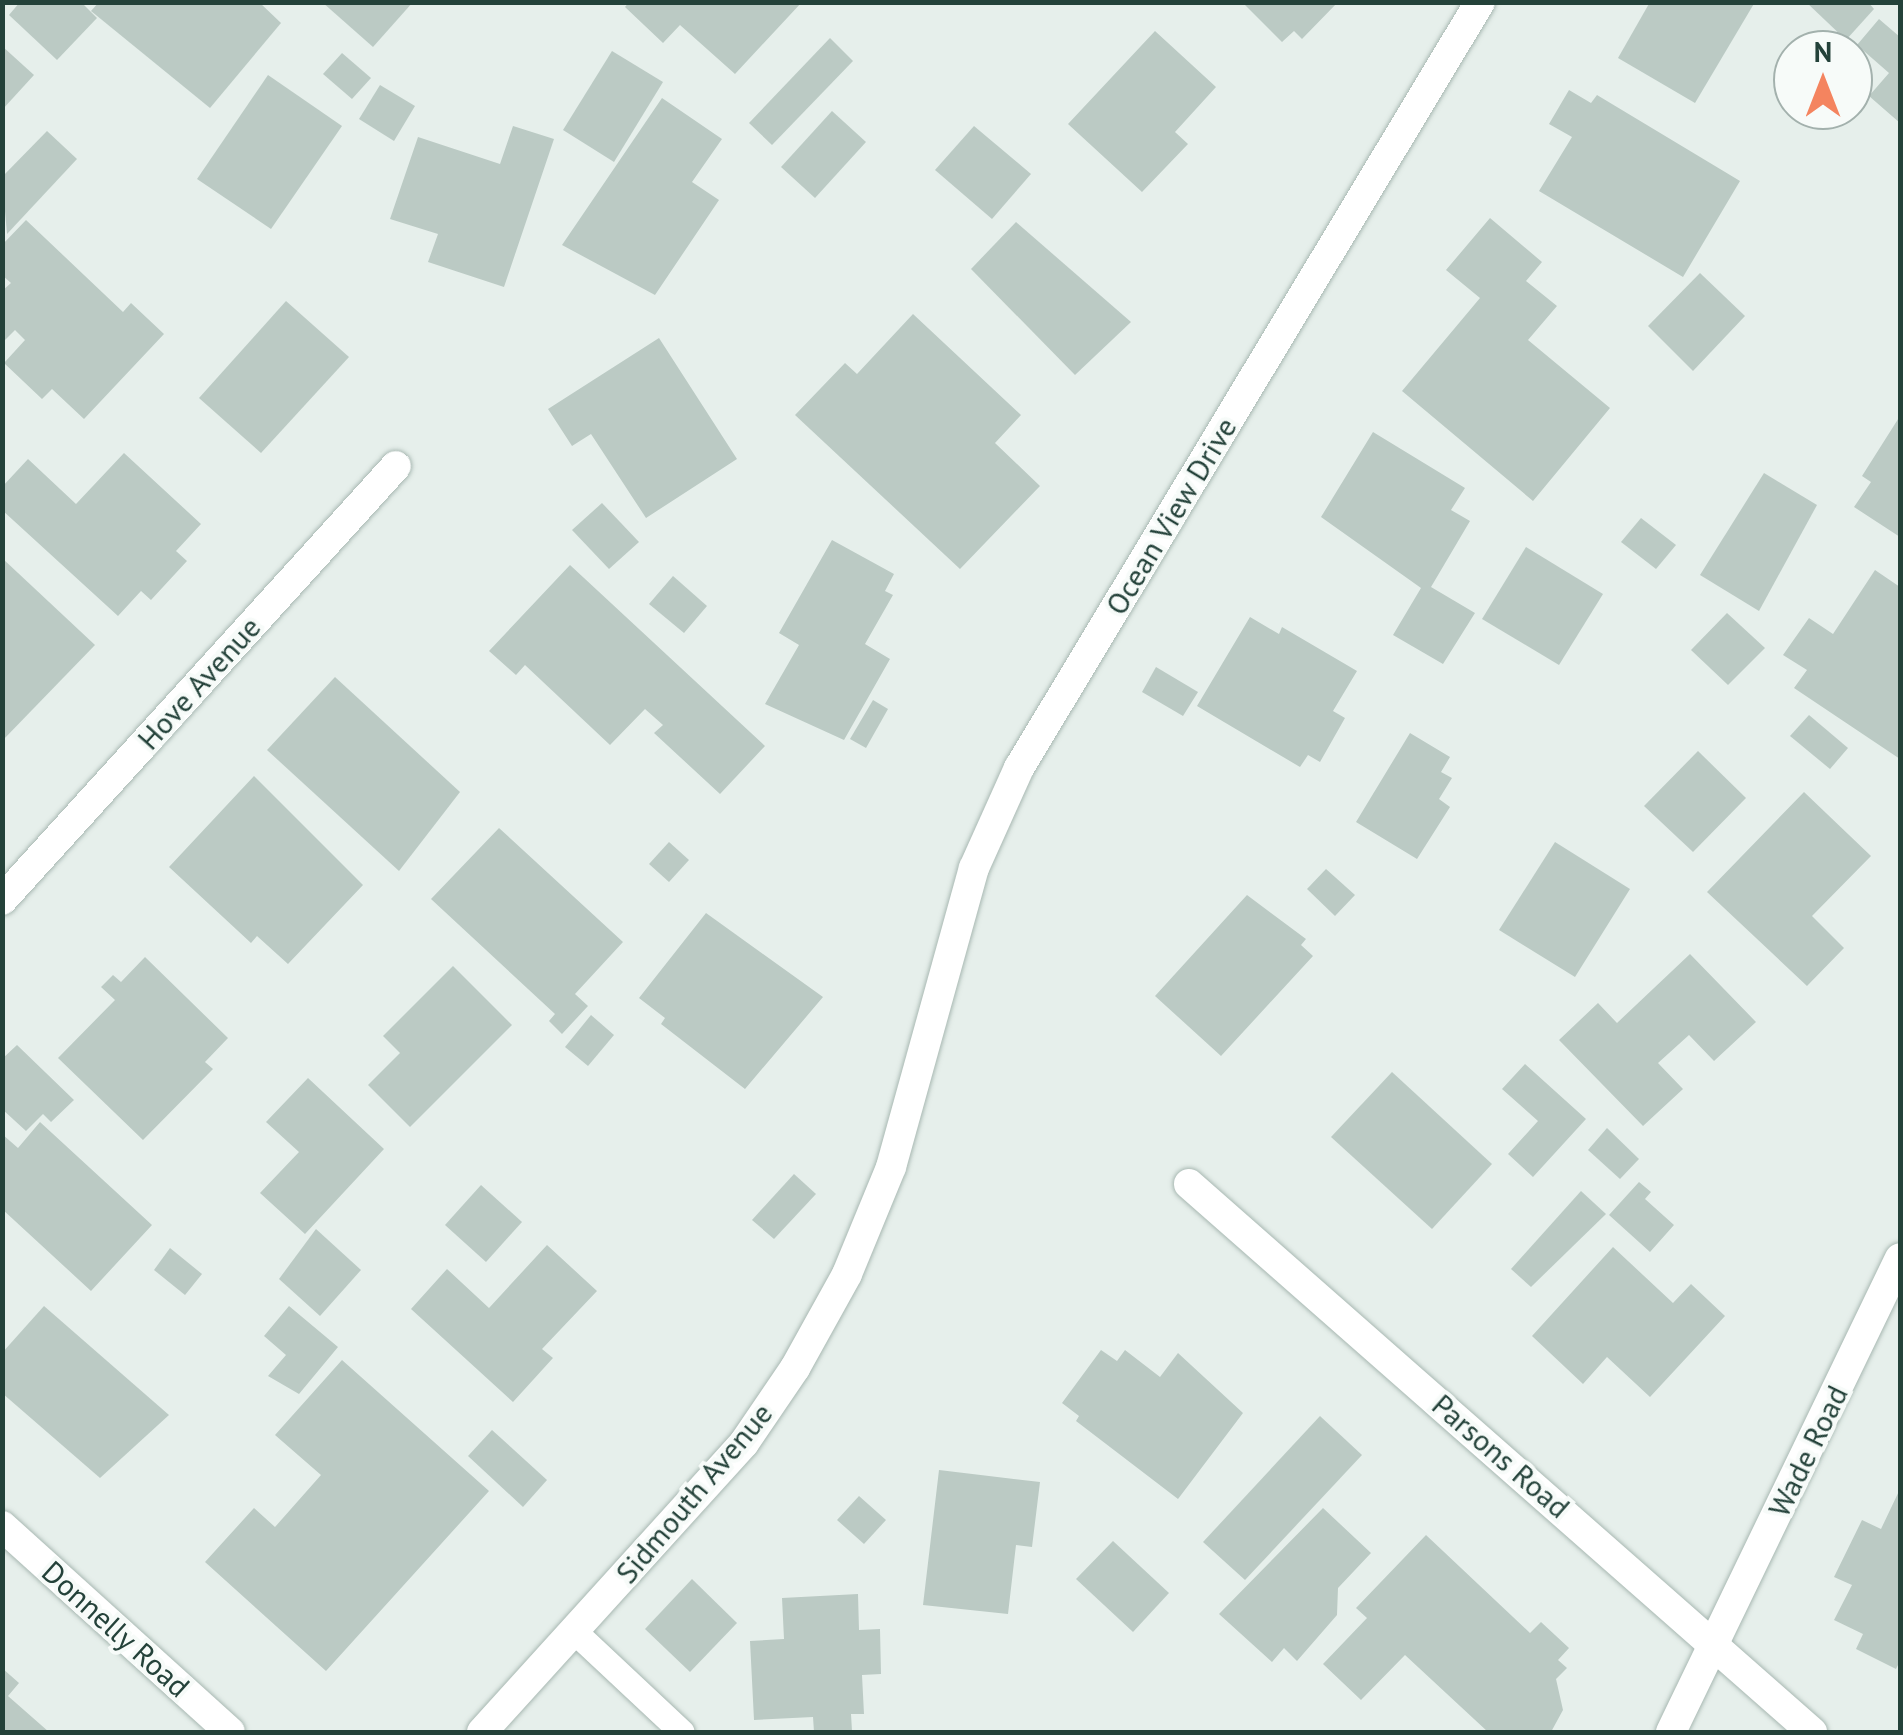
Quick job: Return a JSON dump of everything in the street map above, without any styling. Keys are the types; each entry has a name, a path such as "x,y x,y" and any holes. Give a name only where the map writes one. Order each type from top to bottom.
{"street":[{"name":"Ocean View Drive","path":"922,1056 974,868 1019,768 1480,2"},
{"name":"Hove Avenue","path":"2,900 396,466"},
{"name":"Sidmouth Avenue","path":"482,1732 744,1443 795,1368 847,1274 891,1167 922,1056"},
{"name":"Parsons Road","path":"1189,1184 1812,1732"},
{"name":"Wade Road","path":"1670,1732 1900,1258"},
{"name":"Donnelly Road","path":"2,1526 230,1732"}],"lane":[{"path":"575,1632 682,1732"}],"building":[{"path":"20,2 81,2 97,18 57,60 9,15"},
{"path":"99,2 259,2 281,23 210,108 91,11"},
{"path":"322,2 413,2 373,47"},
{"path":"629,2 802,2 735,74 680,25 663,43 625,7"},
{"path":"1242,2 1338,2 1302,39 1294,31 1282,42"},
{"path":"1650,2 1755,2 1695,103 1618,58"},
{"path":"1806,2 1868,2 1874,9 1855,30 1835,30"},
{"path":"1879,19 1900,37 1900,123 1873,99 1873,91 1889,73 1873,59 1873,30 1870,30"},
{"path":"1155,31 1216,87 1175,132 1188,144 1142,192 1068,124"},
{"path":"830,38 853,61 772,145 749,123"},
{"path":"2,46 34,75 2,110"},
{"path":"612,51 663,82 614,162 563,130"},
{"path":"342,53 371,78 352,99 323,74"},
{"path":"268,75 342,126 271,229 197,179"},
{"path":"380,85 415,106 394,141 359,119"},
{"path":"1569,90 1591,103 1597,95 1740,181 1683,277 1539,191 1572,137 1549,124"},
{"path":"662,98 722,139 692,182 719,200 655,295 562,245"},
{"path":"832,111 866,142 815,198 781,167"},
{"path":"513,126 554,139 504,287 428,262 438,234 390,219 418,137 500,164"},
{"path":"974,126 1031,174 992,219 935,170"},
{"path":"47,131 77,159 7,234 2,177"},
{"path":"1490,218 1542,262 1526,281 1557,306 1528,340 1610,408 1533,501 1402,391 1480,298 1446,270"},
{"path":"26,220 123,312 131,303 164,334 84,419 52,389 42,399 4,363 25,340 15,330 2,343 2,291 11,283 2,275 2,245"},
{"path":"1016,222 1131,322 1075,375 971,269"},
{"path":"1700,273 1745,316 1693,371 1648,326"},
{"path":"286,301 349,357 261,453 199,398"},
{"path":"913,314 1021,415 995,443 1040,486 960,569 795,415 845,363 857,374"},
{"path":"659,338 737,459 646,518 591,434 572,446 548,409"},
{"path":"1900,416 1900,537 1854,507 1871,482 1862,476"},
{"path":"1373,432 1465,488 1451,510 1470,521 1431,587 1475,613 1443,664 1393,635 1421,588 1321,517"},
{"path":"124,453 201,524 176,551 187,561 151,600 141,591 118,616 2,510 2,487 28,459 76,504"},
{"path":"1764,473 1817,505 1759,611 1700,575"},
{"path":"602,503 639,542 609,569 572,530"},
{"path":"1641,518 1676,545 1656,569 1621,542"},
{"path":"832,540 894,574 885,591 893,595 865,644 890,659 844,740 765,704 799,645 779,633"},
{"path":"1526,547 1603,594 1559,665 1482,619"},
{"path":"2,558 95,645 2,741"},
{"path":"570,565 765,746 720,794 654,733 663,725 645,709 610,745 525,665 516,675 489,651"},
{"path":"1875,570 1900,587 1900,759 1794,688 1807,670 1783,655 1809,618 1833,634"},
{"path":"673,576 707,606 684,633 649,604"},
{"path":"1727,613 1765,648 1728,685 1691,650"},
{"path":"1250,617 1279,634 1282,627 1357,671 1333,711 1345,718 1320,762 1308,755 1300,767 1197,706"},
{"path":"1156,667 1198,692 1183,716 1142,692"},
{"path":"335,677 460,792 399,871 267,750"},
{"path":"873,700 888,709 866,748 850,739"},
{"path":"1809,715 1848,748 1830,769 1790,736"},
{"path":"1410,733 1450,757 1441,772 1452,778 1439,799 1450,807 1417,859 1356,822"},
{"path":"1698,751 1746,798 1693,852 1644,806"},
{"path":"254,776 363,885 288,964 257,936 251,943 169,867"},
{"path":"1804,792 1871,856 1812,916 1844,948 1807,986 1707,892"},
{"path":"499,828 623,942 575,994 588,1006 562,1034 549,1021 555,1014 431,899"},
{"path":"669,842 689,860 669,882 649,864"},
{"path":"1555,842 1630,889 1575,977 1499,930"},
{"path":"1326,869 1355,895 1335,916 1307,889"},
{"path":"1247,895 1306,939 1301,945 1313,956 1221,1056 1155,996"},
{"path":"706,913 823,997 745,1089 661,1024 665,1018 639,998"},
{"path":"1690,954 1756,1022 1714,1061 1689,1035 1658,1063 1683,1089 1643,1126 1559,1040 1598,1003 1617,1023"},
{"path":"145,957 228,1038 205,1062 213,1069 143,1140 58,1058 115,1000 101,987 113,975 121,982"},
{"path":"453,966 512,1025 410,1127 368,1085 400,1053 383,1036"},
{"path":"591,1015 614,1035 588,1066 565,1047"},
{"path":"17,1045 74,1100 51,1122 43,1114 26,1131 2,1109 2,1059"},
{"path":"1525,1064 1586,1119 1533,1177 1508,1154 1538,1121 1502,1089"},
{"path":"1392,1072 1492,1164 1432,1229 1331,1137"},
{"path":"308,1078 384,1149 305,1234 260,1193 299,1152 266,1122"},
{"path":"40,1122 152,1225 91,1291 2,1209 2,1134 18,1148"},
{"path":"1607,1128 1639,1159 1620,1179 1588,1150"},
{"path":"794,1174 816,1194 774,1239 752,1220"},
{"path":"1639,1182 1651,1192 1645,1199 1674,1225 1650,1252 1609,1215"},
{"path":"481,1185 522,1222 486,1262 445,1225"},
{"path":"1581,1191 1606,1214 1531,1287 1511,1269"},
{"path":"316,1229 361,1270 320,1316 279,1279"},
{"path":"547,1245 597,1291 542,1349 553,1358 513,1402 411,1309 447,1269 489,1308"},
{"path":"1613,1247 1673,1303 1691,1284 1725,1316 1650,1397 1607,1357 1583,1384 1532,1336"},
{"path":"170,1248 202,1274 185,1295 154,1270"},
{"path":"44,1306 169,1415 100,1478 2,1393 2,1353"},
{"path":"289,1306 338,1347 299,1394 268,1376 286,1355 264,1336"},
{"path":"1101,1350 1117,1361 1125,1350 1160,1377 1178,1353 1243,1413 1178,1499 1076,1421 1079,1416 1062,1403"},
{"path":"342,1360 489,1491 326,1671 205,1562 254,1508 275,1527 321,1475 275,1435"},
{"path":"1320,1416 1362,1455 1245,1580 1203,1542"},
{"path":"492,1430 547,1480 523,1507 468,1456"},
{"path":"939,1470 1040,1482 1032,1547 1016,1545 1008,1614 923,1605"},
{"path":"1900,1489 1900,1661 1896,1669 1856,1649 1863,1634 1834,1620 1852,1585 1834,1577 1862,1520 1881,1529"},
{"path":"859,1496 886,1520 864,1544 837,1520"},
{"path":"1323,1508 1371,1553 1338,1588 1337,1615 1297,1661 1284,1648 1272,1662 1219,1614"},
{"path":"1426,1535 1530,1633 1541,1622 1569,1648 1558,1660 1567,1668 1556,1679 1563,1710 1551,1732 1488,1732 1405,1655 1361,1700 1323,1664 1367,1618 1356,1608"},
{"path":"1113,1541 1169,1593 1133,1632 1076,1579"},
{"path":"692,1579 737,1623 690,1672 645,1629"},
{"path":"858,1594 859,1630 880,1629 881,1674 862,1675 864,1714 851,1714 852,1731 814,1732 813,1717 754,1720 750,1641 784,1639 782,1598"},
{"path":"2,1668 19,1683 8,1696 49,1732 2,1732"}]}
